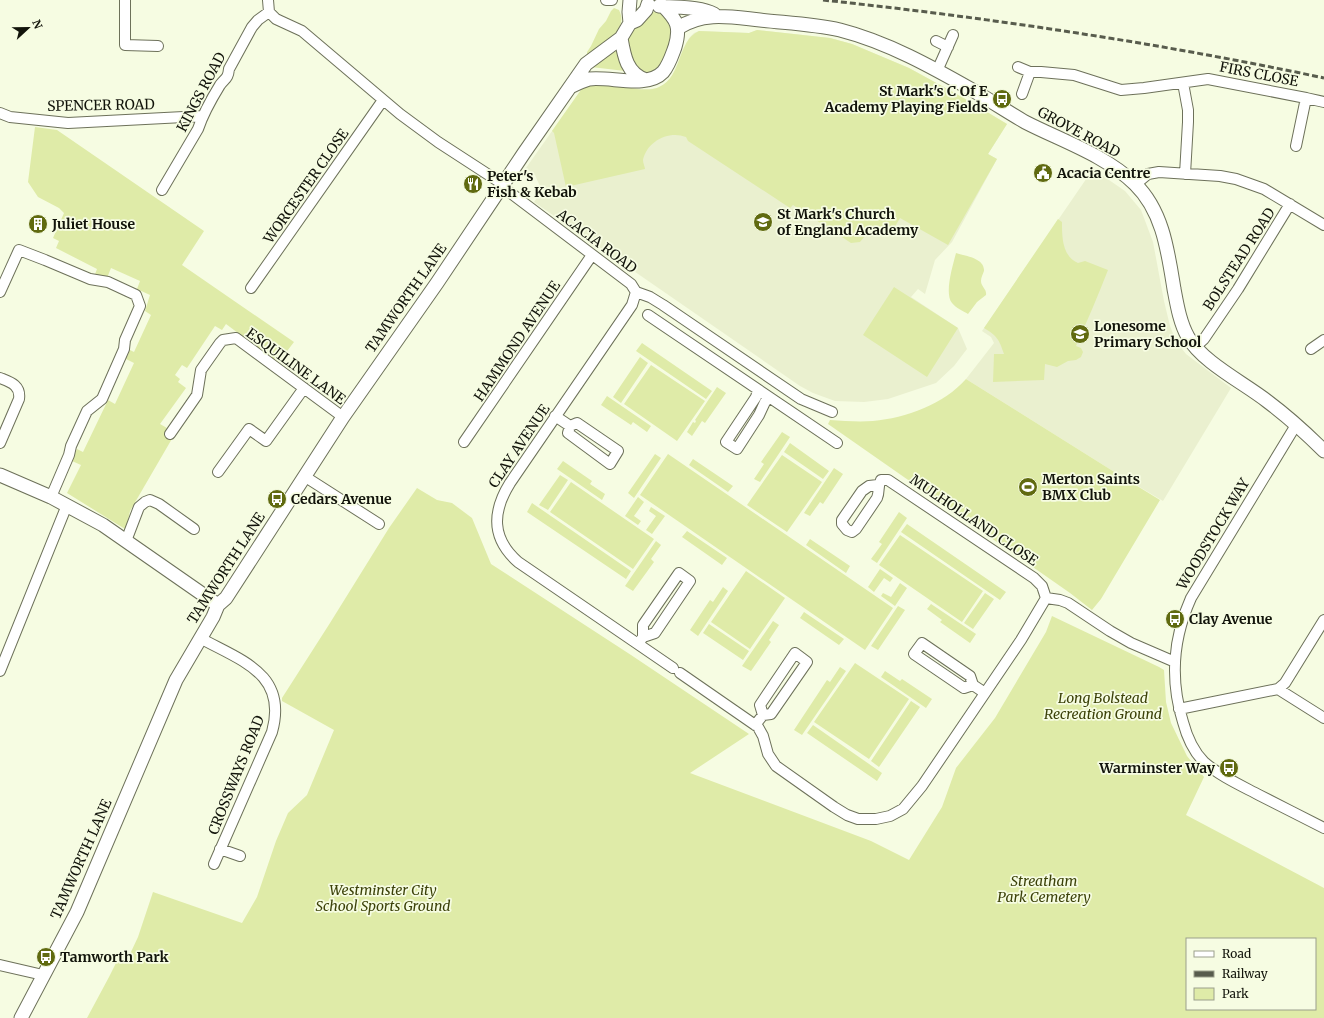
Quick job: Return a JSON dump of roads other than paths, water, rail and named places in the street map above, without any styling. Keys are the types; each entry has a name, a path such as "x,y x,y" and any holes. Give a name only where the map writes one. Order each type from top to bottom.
{"street":[{"path":"125,0 125,45 158,46"},
{"path":"268,0 269,12"},
{"path":"606,0 612,0"},
{"path":"630,0 630,23 621,38 624,56 629,69 637,76 646,80"},
{"path":"630,23 637,20 646,10 645,2"},
{"name":"GROVE ROAD","path":"645,2 663,6 674,6 710,12 717,16"},
{"path":"570,87 579,82 589,80 646,80 655,78 664,71 672,57 676,45 678,28 670,13 663,6"},
{"name":"ACACIA ROAD","path":"269,12 276,19 295,26 307,34 383,100 438,142 498,181 502,187 631,284 636,292 650,297 664,305 801,399 832,412"},
{"name":"KINGS ROAD","path":"162,190 198,128 221,84 228,76 229,69 252,27 258,20 269,12"},
{"name":"GROVE ROAD","path":"678,28 687,23 717,16 818,26 840,30 860,36 937,71 973,90 1026,122 1097,157 1122,173 1136,184 1151,204 1159,222 1167,246 1181,320 1188,338 1195,347 1213,363 1268,402 1324,451"},
{"path":"937,71 953,34"},
{"name":"TAMWORTH LANE","path":"21,1018 79,906 176,680 213,617 218,605 226,598 343,417 586,64 621,38"},
{"path":"936,41 948,47"},
{"name":"FIRS CLOSE","path":"1018,67 1030,72 1074,75 1121,90 1183,83 1201,79 1216,80 1306,98 1296,146"},
{"path":"1022,94 1030,72"},
{"path":"1183,83 1188,110 1185,174"},
{"path":"1306,98 1324,102"},
{"name":"WORCESTER CLOSE","path":"251,288 383,100"},
{"name":"SPENCER ROAD","path":"0,113 10,117 68,122 203,116"},
{"path":"1136,184 1148,174 1154,172 1220,176 1246,182 1264,189 1324,225"},
{"name":"BOLSTEAD ROAD","path":"1195,347 1204,339 1238,289 1290,204"},
{"path":"0,292 19,250 90,279 108,282 136,295 140,306 124,340 124,349 102,399 87,412 51,497"},
{"name":"HAMMOND AVENUE","path":"464,442 592,255"},
{"name":"CLAY AVENUE","path":"636,292 632,305 555,416 500,500 496,519 497,529 504,548 518,562 641,641 677,671 755,725 763,736 770,760 782,772 842,812 858,819 876,820 897,813 909,802 922,786 1029,628 1046,598"},
{"path":"648,315 837,443"},
{"name":"ESQUILINE LANE","path":"170,434 197,395 201,370 223,340 236,338 343,417"},
{"path":"1311,349 1324,340"},
{"path":"0,378 15,385 20,395 20,399 0,443"},
{"path":"764,394 765,402 759,415 737,449 726,442 756,397 764,394 775,382"},
{"path":"218,472 249,429 266,441 304,388"},
{"path":"555,416 570,426"},
{"path":"577,422 618,452 610,464 568,433 570,426 577,422"},
{"name":"WOODSTOCK WAY","path":"1296,425 1191,598 1180,629 1176,646 1176,691 1179,709 1191,744 1197,754 1213,769 1231,780 1324,828"},
{"path":"0,475 51,497 103,525 218,605"},
{"path":"304,476 378,524"},
{"name":"MULHOLLAND CLOSE","path":"878,485 869,486 866,488 842,520 842,524 847,530 852,532 856,529 877,498 880,480 885,479 893,482 1034,578 1042,586 1046,598"},
{"path":"126,541 138,507 150,500 159,504 194,529"},
{"path":"0,671 67,505"},
{"path":"679,573 690,581 654,633 641,641 643,625 679,573"},
{"path":"1046,598 1060,600 1131,643 1175,662"},
{"path":"1179,709 1278,689 1285,683 1324,620"},
{"name":"CROSSWAYS ROAD","path":"200,638 250,666 260,674 270,686 276,706 272,732 214,864"},
{"path":"971,680 964,688 914,654 922,643 971,680 985,693"},
{"path":"755,725 763,715 771,714 807,662 795,653 760,705 763,715"},
{"path":"1278,689 1324,718"},
{"path":"220,849 240,856"},
{"path":"0,966 43,975"}],"railway":[{"path":"823,0 1012,23 1200,54 1324,78"}],"place":[{"name":"St Mark's C Of E Academy Playing Fields","path":"1002,99"},
{"name":"Acacia Centre","path":"1043,173"},
{"name":"Peter's Fish & Kebab","path":"473,184"},
{"name":"St Mark's Church of England Academy","path":"763,222"},
{"name":"Juliet House","path":"38,224"},
{"name":"Lonesome Primary School","path":"1080,334"},
{"name":"Merton Saints BMX Club","path":"1028,487"},
{"name":"Cedars Avenue","path":"277,499"},
{"name":"Clay Avenue","path":"1175,619"},
{"name":"Warminster Way","path":"1229,768"},
{"name":"Tamworth Park","path":"46,957"}],"park label":[{"name":"Long Bolstead Recreation Ground","path":"1103,706"},
{"name":"Streatham Park Cemetery","path":"1044,890"},
{"name":"Westminster City School Sports Ground","path":"383,898"}]}
